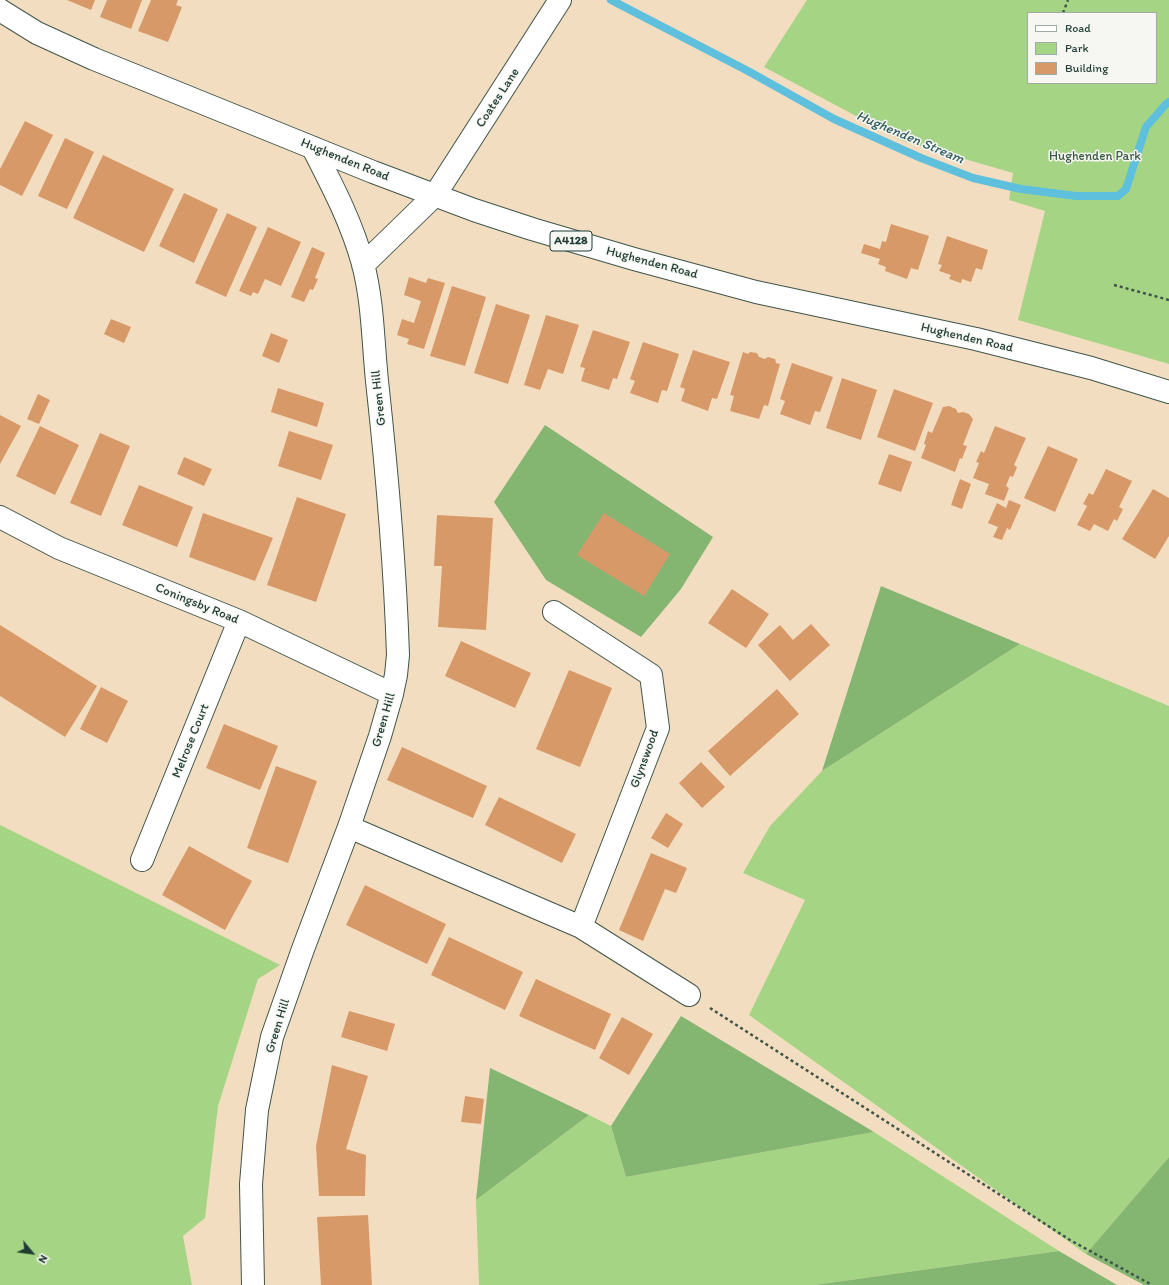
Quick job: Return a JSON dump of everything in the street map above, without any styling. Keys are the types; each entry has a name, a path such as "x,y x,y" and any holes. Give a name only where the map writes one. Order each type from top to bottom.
{"street":[{"name":"Coates Lane","path":"363,265 435,195 560,0"},
{"name":"Hughenden Road","path":"0,10 37,33 94,59 313,148 474,210 532,229 634,259 756,292 976,338 1091,368 1169,392"},
{"name":"Green Hill","path":"253,1285 251,1184 257,1110 272,1037 302,949 350,826 392,694 398,655 388,477 370,305 363,265 352,229 338,195 313,148"},
{"name":"Coningsby Road","path":"0,517 60,548 239,621 392,694"},
{"name":"Glynswood","path":"554,612 651,674 658,728 581,927"},
{"name":"Melrose Court","path":"142,860 239,621"},
{"path":"350,826 581,927 689,995"}],"path":[{"path":"1063,12 1068,0"},
{"path":"1114,286 1169,300"},
{"path":"689,995 1070,1240 1152,1285"}],"green space":[{"name":"Hughenden Park","path":"807,0 1169,0 1169,364 1018,320 1045,211 1009,200 1013,173 903,141 764,67"},
{"path":"545,425 713,537 681,589 641,637 546,580 494,502"},
{"path":"881,586 1020,644 822,771"},
{"path":"1020,644 1169,706 1169,1157 1086,1254 749,1015 805,900 743,873 770,826 822,771"},
{"path":"0,825 280,965 258,979 218,1106 205,1218 183,1236 192,1285 0,1285"},
{"path":"681,1016 874,1132 626,1177 611,1126"},
{"path":"490,1068 589,1115 476,1200"},
{"path":"589,1115 611,1126 626,1177 874,1132 1059,1251 814,1285 479,1285 476,1200"},
{"path":"1169,1157 1169,1285 1144,1285 1086,1254"},
{"path":"1059,1251 1117,1285 814,1285"}],"building":[{"path":"67,0 95,0 91,10"},
{"path":"107,0 142,0 131,29 100,17"},
{"path":"151,0 178,0 176,5 182,7 168,42 138,31"},
{"path":"25,121 53,135 22,196 0,185 0,169"},
{"path":"65,138 94,152 67,209 38,196"},
{"path":"103,155 174,189 144,252 73,218"},
{"path":"184,193 218,209 194,263 159,246"},
{"path":"227,213 257,227 226,297 195,283"},
{"path":"891,224 929,236 918,270 911,268 907,279 885,271 886,267 878,264 880,259 861,253 864,244 880,249 882,241 886,242"},
{"path":"268,227 301,242 281,286 265,279 258,294 253,292 251,296 239,291"},
{"path":"947,236 988,250 982,270 976,268 971,282 962,279 961,283 949,279 951,275 939,271 942,265 938,264"},
{"path":"312,247 325,253 315,278 318,279 313,290 310,289 304,302 291,297"},
{"path":"409,277 426,283 428,278 445,283 424,349 407,344 409,339 397,335 402,319 414,323 421,301 404,295"},
{"path":"452,286 486,297 465,366 430,356"},
{"path":"496,304 530,315 508,384 474,373"},
{"path":"546,315 579,325 563,374 548,369 540,390 524,385"},
{"path":"111,319 131,327 124,343 104,334"},
{"path":"593,330 630,342 617,379 613,378 609,390 581,381 585,368 580,367"},
{"path":"271,333 288,340 279,363 262,356"},
{"path":"643,342 679,354 667,391 662,390 658,403 630,393 635,381 630,379"},
{"path":"693,350 730,362 717,399 712,398 708,411 681,401 685,389 680,387"},
{"path":"743,352 748,354 750,352 757,353 759,357 765,359 768,357 775,359 776,363 780,364 768,406 764,405 759,419 730,411 734,396 730,395"},
{"path":"792,363 833,377 820,412 815,411 810,425 780,414 785,401 780,399"},
{"path":"842,378 877,390 861,440 826,428"},
{"path":"278,388 324,403 317,427 271,412"},
{"path":"894,389 933,403 915,451 877,437"},
{"path":"38,394 50,400 39,424 27,419"},
{"path":"949,406 956,409 958,413 963,412 969,414 973,419 963,445 967,446 962,459 960,458 955,472 921,458 926,445 924,444 928,431 932,433 943,407"},
{"path":"0,415 21,426 0,464"},
{"path":"40,426 79,445 55,495 16,476"},
{"path":"995,426 1026,438 1014,465 1017,467 1013,477 1010,476 1006,486 1009,488 1004,501 985,494 989,484 973,478 979,463 976,462 981,451 984,453"},
{"path":"289,431 333,445 321,480 278,466"},
{"path":"100,433 130,446 101,516 70,503"},
{"path":"1048,446 1078,459 1055,512 1024,498"},
{"path":"889,454 912,462 901,492 878,484"},
{"path":"184,457 212,469 204,486 177,474"},
{"path":"1106,469 1132,481 1119,507 1123,509 1117,521 1114,519 1108,531 1094,524 1090,531 1077,525 1087,506 1083,504 1089,493 1093,495"},
{"path":"960,479 971,484 962,509 951,505"},
{"path":"139,485 193,507 177,547 122,525"},
{"path":"1153,489 1169,498 1169,536 1155,559 1122,539"},
{"path":"297,497 346,514 316,602 267,585"},
{"path":"1009,500 1021,505 1010,530 1007,528 1002,540 993,537 998,527 988,523 997,503 1006,508"},
{"path":"203,513 273,538 255,581 189,557"},
{"path":"604,513 670,554 644,596 577,555"},
{"path":"437,515 493,518 486,630 438,627 442,566 434,566"},
{"path":"732,589 769,614 746,648 708,623"},
{"path":"811,624 830,645 790,681 758,645 780,625 793,640"},
{"path":"0,625 97,686 65,737 0,696"},
{"path":"461,641 531,673 515,708 445,676"},
{"path":"569,670 612,688 580,767 536,749"},
{"path":"101,687 128,701 107,743 80,729"},
{"path":"777,689 799,714 730,776 708,751"},
{"path":"224,724 278,746 260,790 206,768"},
{"path":"402,747 487,786 473,818 387,780"},
{"path":"701,762 725,787 702,808 679,783"},
{"path":"276,766 317,781 288,863 247,848"},
{"path":"499,797 576,834 562,863 485,825"},
{"path":"666,813 683,824 668,848 651,838"},
{"path":"189,846 252,881 225,930 162,895"},
{"path":"651,853 687,868 676,893 665,889 643,941 619,930"},
{"path":"365,885 446,924 427,964 346,925"},
{"path":"449,937 523,972 505,1010 431,975"},
{"path":"536,979 611,1014 595,1050 519,1016"},
{"path":"349,1011 395,1024 387,1051 341,1037"},
{"path":"622,1017 653,1034 629,1075 599,1058"},
{"path":"332,1065 368,1076 346,1149 366,1155 365,1196 319,1196 316,1146"},
{"path":"465,1096 484,1099 481,1124 461,1122"},
{"path":"368,1215 372,1285 321,1285 317,1217"}],"waterway":[{"name":"Hughenden Stream","path":"611,0 748,71 834,119 921,158 973,178 1021,189 1076,196 1118,196 1126,189 1146,127 1169,102"}]}
